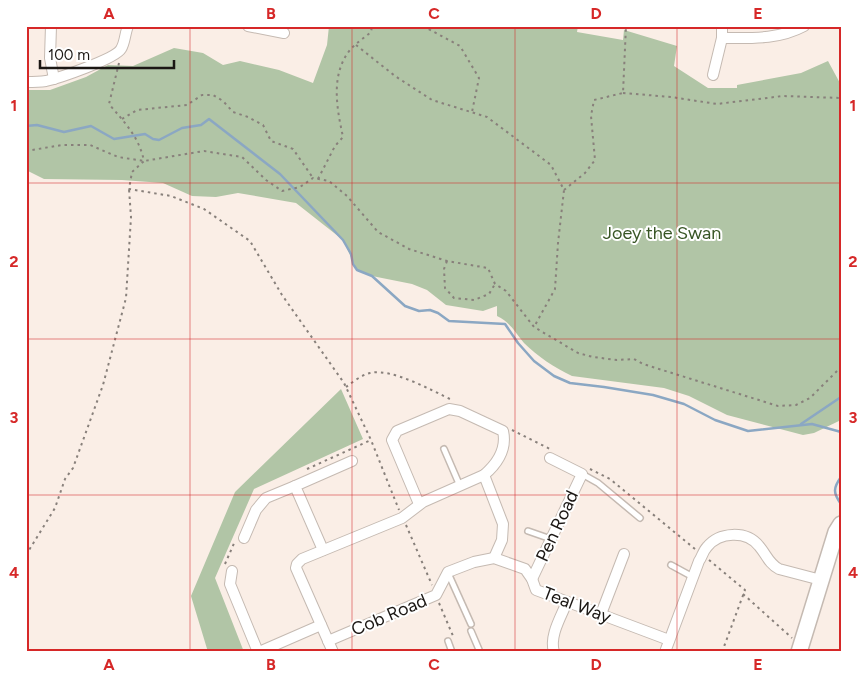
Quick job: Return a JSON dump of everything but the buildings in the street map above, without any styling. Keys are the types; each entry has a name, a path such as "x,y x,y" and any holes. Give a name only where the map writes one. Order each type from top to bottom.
{"street":[{"path":"51,26 50,58 54,79"},
{"path":"26,82 54,79 88,67 120,51 128,26"},
{"path":"248,26 281,30"},
{"path":"713,75 722,38 722,26"},
{"path":"722,38 775,36 804,26"},
{"path":"333,652 296,568 297,564 302,558 402,518 419,504 484,476 495,466 505,441 502,431 460,410 448,409 397,430 392,440 419,504"},
{"path":"550,458 582,474"},
{"path":"240,540 256,510 266,498 352,461"},
{"name":"Pen Road","path":"532,579 582,474"},
{"path":"448,572 474,562 494,558 502,540 503,524 484,476"},
{"path":"295,486 322,550"},
{"path":"800,649 836,532 841,524"},
{"path":"665,652 693,577 706,548 715,540 732,535 743,536 758,544 773,566 821,580"},
{"path":"601,614 624,554"},
{"name":"Teal Way","path":"494,558 525,570 532,579 536,590 669,640"},
{"path":"228,568 230,584 258,652 321,626"},
{"name":"Cob Road","path":"328,641 436,595 448,572"},
{"path":"554,652 552,646 554,634 567,602"}],"lane":[{"path":"444,449 460,486"},
{"path":"582,474 598,483 640,518"},
{"path":"528,531 551,540"},
{"path":"671,565 693,577"},
{"path":"448,572 471,624"},
{"path":"471,631 480,652"},
{"path":"448,641 452,652"}],"path":[{"path":"318,179 335,146 343,137 337,109 337,76 350,50 371,32 372,26"},
{"path":"423,26 460,46 479,78 472,112"},
{"path":"623,93 626,26"},
{"path":"356,45 395,76 432,100 487,117 551,165 564,190 555,289 534,327"},
{"path":"120,51 109,104 138,141 144,161"},
{"path":"564,190 585,173 595,160 591,116 594,100 623,93 671,97 717,104 784,96 841,98"},
{"path":"122,119 137,110 186,105 202,95 213,95 233,112 263,124 271,141 293,149 313,178"},
{"path":"26,150 62,145 90,145 118,157 144,161 204,151 242,157 282,191 300,186 313,178 329,181 347,196 378,232 409,249 447,261 488,268 495,284 506,291 534,327 578,353 593,357 617,360 634,359 644,364 778,406 796,405 810,398 841,367"},
{"path":"26,556 55,508 65,479 73,468 103,386 126,298 130,217 129,190 132,172 144,161"},
{"path":"129,190 171,196 204,210 250,241 282,295 344,383 371,440 402,518 453,636"},
{"path":"447,261 444,269 445,288 454,298 474,300 489,294 495,284"},
{"path":"302,472 371,440"},
{"path":"228,568 240,540"},
{"path":"743,594 800,649"}],"green space":[{"name":"Joey the Swan","path":"329,26 578,26 577,32 623,40 624,30 677,46 674,66 708,88 737,88 737,85 801,73 828,61 841,85 841,420 814,433 803,435 727,415 689,396 664,388 572,376 546,361 529,348 509,324 497,316 497,306 483,311 446,305 427,290 412,284 372,276 357,270 343,240 296,203 238,193 216,197 192,196 163,183 122,180 44,179 26,170 26,90 50,90 86,77 108,65 133,66 174,48 203,53 223,65 240,61 279,70 313,83 327,45"},
{"path":"341,389 363,439 254,489 215,578 244,652 208,652 191,596 235,492"}],"waterway":[{"path":"26,126 37,125 64,132 91,126 114,139 145,134 159,140 182,128 201,125 209,119 280,174 343,240 357,270 372,276 405,306 419,311 430,310 449,321 505,324 534,361 554,376 570,383 653,395 684,404 715,420 748,431 812,424 841,432"},
{"path":"801,424 841,397"},
{"path":"841,477 836,484 835,490 836,497 841,504"}]}
